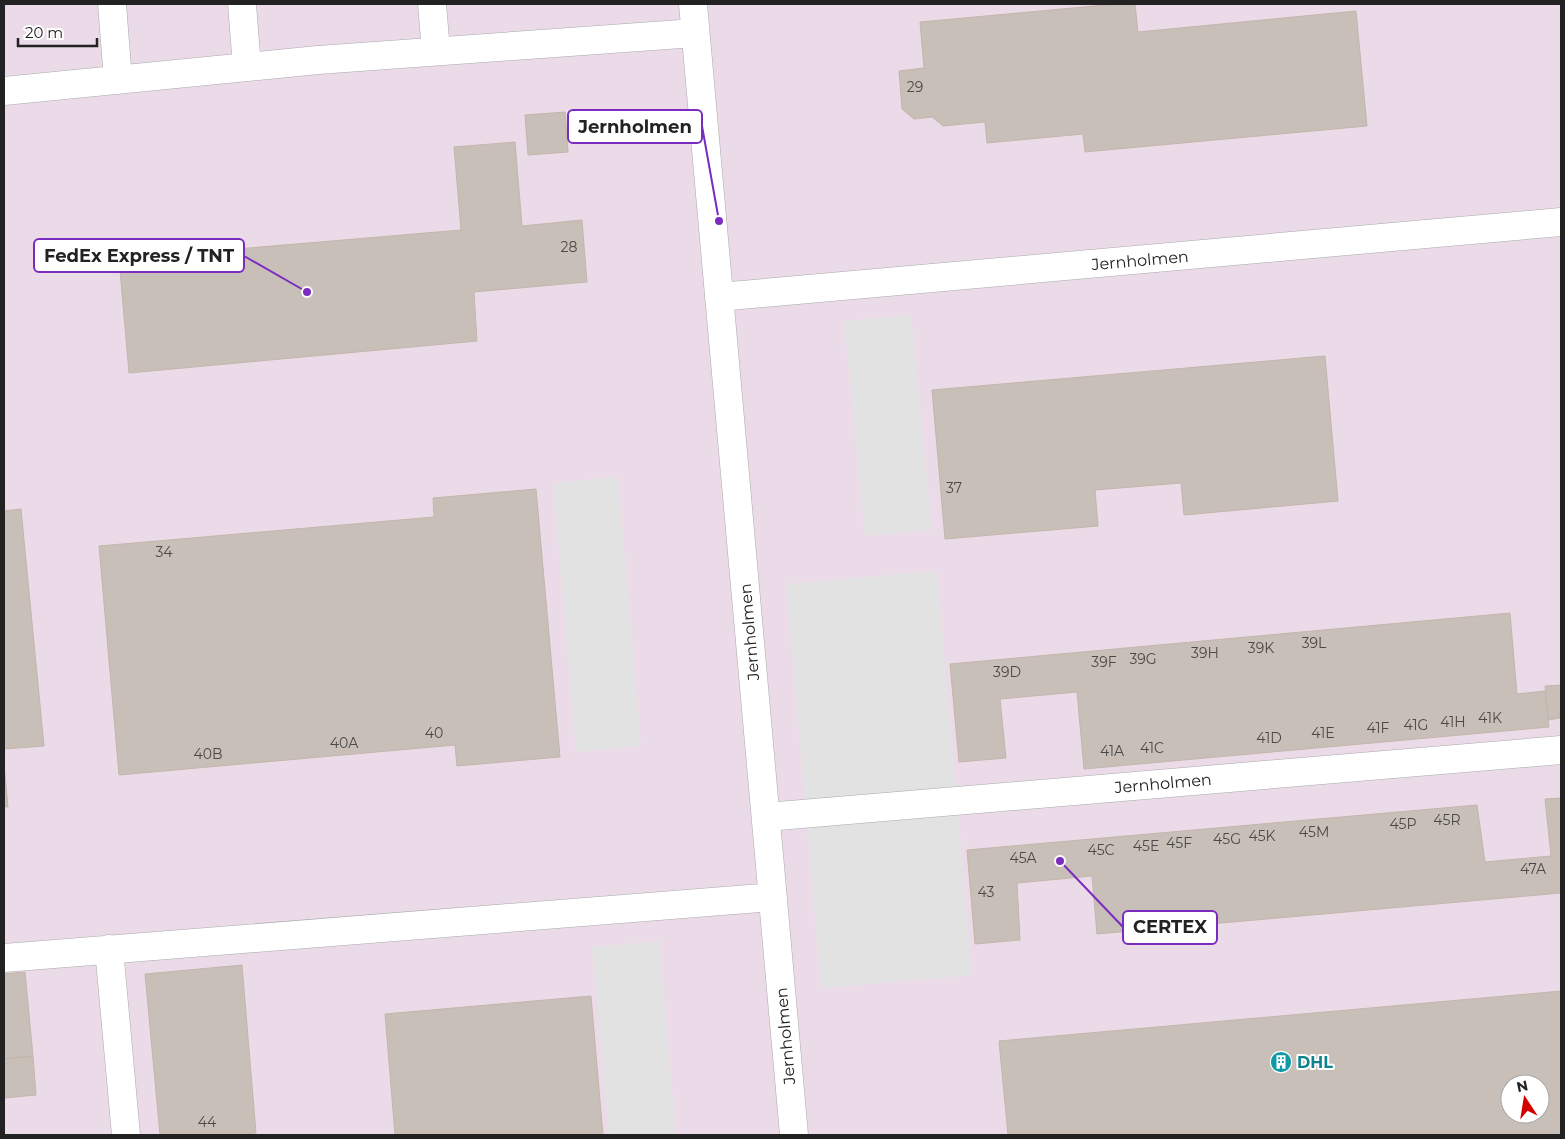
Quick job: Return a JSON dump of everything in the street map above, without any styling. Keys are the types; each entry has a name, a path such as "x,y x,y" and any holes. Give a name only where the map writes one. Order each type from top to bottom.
{"street":[{"path":"112,4 118,80"},
{"path":"242,4 247,67"},
{"path":"432,4 436,51"},
{"name":"Jernholmen","path":"693,4 794,1135"},
{"path":"4,91 247,67 695,32"},
{"name":"Jernholmen","path":"719,297 1561,222"},
{"name":"Jernholmen","path":"766,817 1561,750"},
{"path":"4,958 773,897"},
{"path":"109,949 126,1135"}],"shaded area":[{"path":"4,4 1561,4 1561,1135 4,1135"},
{"path":"911,315 932,530 865,536 844,321"},
{"path":"618,477 641,746 576,752 553,483"},
{"path":"937,571 972,975 821,988 786,584"},
{"path":"659,941 676,1135 609,1135 592,947"}],"building":[{"path":"1116,4 1135,4 1138,32 1356,11 1367,126 1085,152 1083,134 987,143 985,122 943,126 932,117 914,119 902,109 899,71 924,68 920,22"},
{"path":"565,112 568,152 528,155 525,115"},
{"path":"515,142 522,226 582,220 587,282 474,292 477,341 129,373 119,259 461,230 454,147"},
{"path":"1325,356 1338,501 1184,515 1181,483 1095,490 1098,526 945,539 932,390"},
{"path":"536,489 560,757 457,766 455,745 119,775 99,546 434,517 433,498"},
{"path":"21,509 44,746 4,749 4,511"},
{"path":"1510,613 1517,694 1545,691 1549,727 1084,769 1077,692 1000,699 1006,758 959,762 950,664"},
{"path":"1561,685 1560,718 1548,720 1545,686"},
{"path":"4,765 8,807 4,807"},
{"path":"1561,798 1561,893 1097,934 1092,876 1017,883 1020,940 975,944 967,850 1477,805 1485,862 1551,856 1545,799"},
{"path":"242,965 256,1133 235,1135 160,1135 145,974"},
{"path":"25,972 33,1056 4,1059 4,974"},
{"name":"DHL","path":"1561,991 1561,1135 1008,1135 999,1041"},
{"path":"591,996 603,1135 395,1135 385,1014"},
{"path":"33,1056 36,1095 4,1098 4,1059"}],"place":[{"name":"Jernholmen","path":"719,221"},
{"name":"FedEx Express / TNT","path":"307,292"},
{"name":"CERTEX","path":"1060,861"},
{"name":"DHL","path":"1281,1062"}]}
